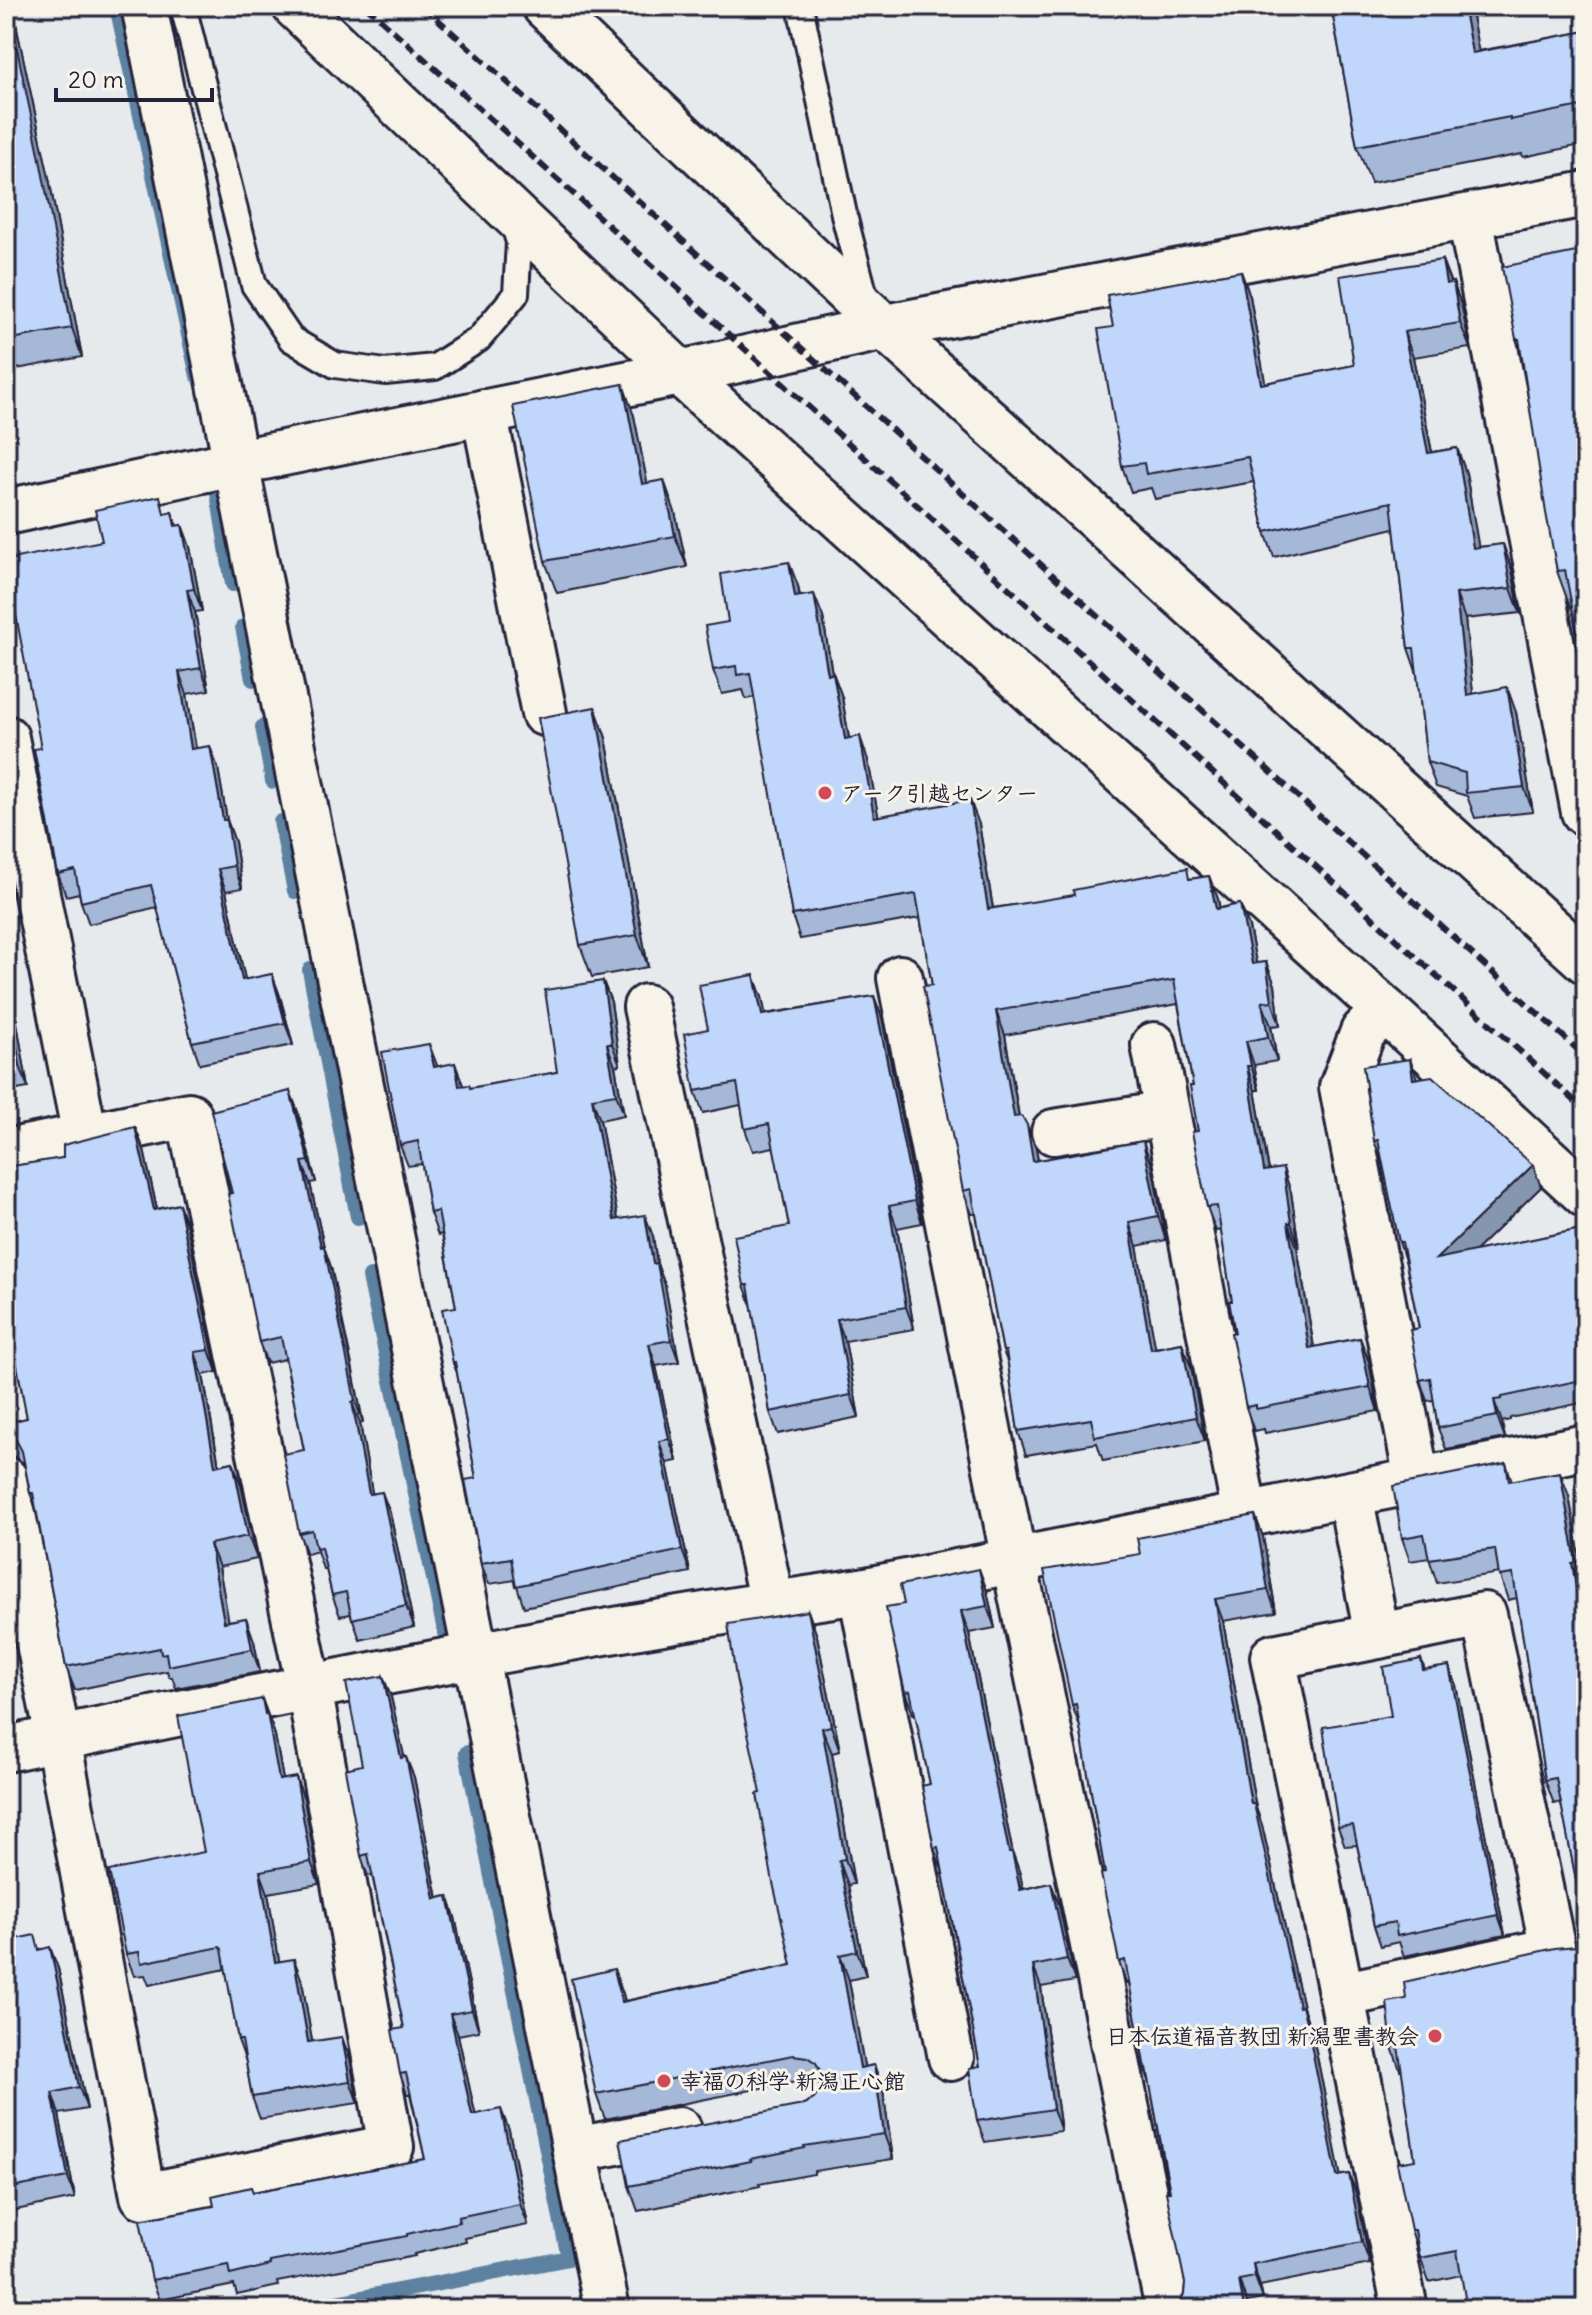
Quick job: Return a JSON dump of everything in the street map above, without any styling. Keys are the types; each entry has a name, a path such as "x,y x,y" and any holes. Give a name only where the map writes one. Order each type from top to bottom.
{"street":[{"path":"144,6 239,462 607,2309"},
{"path":"295,6 680,373 1586,1195"},
{"path":"545,6 877,320 1586,961"},
{"path":"6,512 680,373 877,320 1586,194"},
{"path":"1470,217 1584,812"},
{"path":"484,412 544,713"},
{"path":"6,738 85,1136"},
{"path":"900,978 1014,1561 1168,2309"},
{"path":"646,1007 772,1604"},
{"path":"1385,1010 1363,1032 1342,1087 1417,1480"},
{"path":"1154,1045 1245,1515"},
{"path":"1054,1132 1167,1114"},
{"path":"6,1152 189,1115 309,1687 391,2147 143,2196 58,1738 6,1480"},
{"path":"6,1749 478,1653 861,1591 1586,1447"},
{"path":"1350,1494 1377,1636"},
{"path":"861,1591 951,2058"},
{"path":"1341,1995 1553,1950 1484,1615 1273,1657 1341,1995 1405,2309"},
{"path":"575,2150 715,2123"}],"lane":[{"path":"183,6 254,285 291,339 335,365 385,372 435,367 479,339 516,294 519,242 497,171 440,116"},
{"path":"526,6 593,73"},
{"path":"800,6 845,219 877,320"}],"building":[{"path":"6,6 38,149 72,328 6,340"},
{"path":"1331,6 1463,6 1472,53 1586,31 1586,105 1357,146"},
{"path":"1586,250 1586,659 1582,659 1565,570 1557,571 1519,339 1516,339 1502,267"},
{"path":"1442,260 1446,284 1453,282 1460,323 1404,332 1428,453 1457,448 1473,548 1503,544 1511,588 1456,594 1467,695 1507,687 1524,787 1466,793 1465,773 1427,762 1414,648 1408,648 1391,502 1265,532 1248,457 1146,474 1144,463 1122,466 1098,329 1113,327 1107,295 1241,271 1261,384 1354,365 1340,276"},
{"path":"623,384 642,484 664,480 675,536 545,561 513,406"},
{"path":"160,496 164,514 172,512 175,526 182,525 194,589 187,590 201,668 179,672 191,749 210,746 223,820 227,820 234,866 218,869 242,980 272,974 285,1023 192,1042 151,885 81,902 75,870 58,874 34,749 41,748 6,562 102,541 95,510"},
{"path":"789,562 795,597 814,594 828,675 833,673 845,739 860,736 874,817 970,800 988,909 1074,895 1073,890 1187,868 1189,879 1209,876 1216,909 1240,904 1252,964 1266,962 1272,1001 1262,1002 1268,1037 1246,1041 1251,1066 1247,1066 1264,1171 1283,1168 1291,1223 1288,1223 1309,1348 1360,1338 1370,1387 1256,1409 1256,1405 1246,1407 1231,1333 1235,1333 1229,1301 1232,1301 1217,1206 1207,1207 1192,1132 1198,1131 1190,1086 1193,1086 1174,980 996,1011 1014,1117 1022,1116 1027,1125 1033,1161 1143,1141 1158,1216 1129,1222 1151,1349 1182,1343 1196,1417 1095,1437 1091,1419 1018,1431 1006,1351 1003,1351 971,1189 963,1191 923,986 932,985 916,894 792,915 750,673 737,675 736,666 713,670 705,626 728,622 721,574"},
{"path":"595,707 637,935 580,945 538,718"},
{"path":"754,975 762,1015 874,996 915,1201 889,1206 906,1307 837,1319 851,1395 770,1412 748,1285 744,1285 734,1236 789,1226 769,1124 745,1129 737,1083 695,1091 684,1034 708,1029 699,985"},
{"path":"603,981 612,1044 607,1044 616,1094 592,1098 614,1220 645,1215 653,1264 657,1263 671,1340 649,1344 669,1439 659,1441 682,1550 516,1586 511,1558 481,1563 465,1480 476,1478 442,1309 456,1307 438,1211 430,1213 418,1141 400,1145 382,1052 429,1044 434,1067 455,1063 459,1086 469,1085 470,1088 557,1072 545,990"},
{"path":"6,986 20,1066 6,1069"},
{"path":"1410,1059 1413,1079 1432,1076 1533,1165 1436,1259 1586,1228 1586,1379 1502,1397 1494,1400 1497,1416 1438,1428 1430,1378 1420,1380 1410,1330 1419,1328 1378,1140 1374,1141 1363,1066"},
{"path":"290,1091 309,1161 302,1162 321,1247 324,1246 344,1344 369,1494 382,1492 406,1606 352,1619 346,1592 332,1595 321,1547 316,1548 312,1530 299,1533 283,1454 304,1450 281,1337 259,1342 228,1194 232,1193 211,1111"},
{"path":"135,1127 154,1210 179,1204 209,1350 195,1352 215,1466 233,1462 248,1536 210,1544 224,1622 246,1618 252,1649 168,1666 166,1653 161,1654 160,1648 66,1667 33,1493 30,1493 22,1451 16,1440 6,1434 6,1423 27,1418 9,1323 6,1324 6,1167 63,1158 63,1145"},
{"path":"1506,1463 1509,1481 1560,1472 1576,1562 1572,1563 1586,1650 1586,1931 1556,1778 1545,1780 1513,1574 1499,1576 1495,1549 1429,1559 1424,1534 1402,1538 1393,1486"},
{"path":"1255,1515 1268,1590 1215,1599 1251,1804 1254,1804 1299,2007 1302,2006 1308,2029 1337,2176 1349,2174 1362,2242 1253,2264 1255,2277 1239,2280 1244,2309 1181,2309 1185,2283 1166,2192 1170,2192 1125,1960 1119,1962 1101,1874 1105,1873 1076,1704 1072,1705 1044,1570 1140,1554 1137,1538"},
{"path":"979,1569 987,1606 961,1611 1009,1852 1012,1852 1020,1890 1051,1883 1067,1959 1033,1966 1053,2109 977,2121 969,2068 980,2066 938,1847 934,1848 922,1786 930,1784 910,1691 905,1692 886,1607 904,1604 900,1585"},
{"path":"808,1611 831,1726 822,1728 845,1859 839,1860 857,1951 840,1955 860,2068 874,2065 884,2134 804,2146 751,2161 629,2186 620,2140 803,2105 814,2099 821,2089 822,2074 816,2063 807,2057 793,2055 596,2094 571,1979 614,1969 622,2002 792,1965 773,1883 757,1794 761,1793 736,1678 728,1624"},
{"path":"1421,1659 1423,1670 1449,1666 1498,1915 1397,1936 1395,1922 1374,1926 1353,1825 1338,1827 1323,1727 1391,1716 1383,1667"},
{"path":"383,1676 401,1758 406,1757 435,1899 448,1896 472,2010 450,2014 472,2115 501,2109 520,2204 458,2217 459,2222 407,2236 270,2262 271,2265 230,2275 228,2265 152,2280 140,2220 214,2206 212,2196 251,2187 253,2192 425,2159 406,2073 400,2074 392,2030 404,2028 368,1854 361,1856 345,1769 362,1765 346,1683"},
{"path":"262,1699 279,1780 296,1777 311,1862 260,1871 275,1962 294,1959 308,2042 342,2037 350,2081 252,2097 222,1949 141,1963 139,1952 126,1954 109,1871 204,1852 178,1716"},
{"path":"35,1935 39,1950 50,1947 79,2087 52,2093 68,2177 6,2189 6,1941"},
{"path":"1586,1945 1586,2309 1467,2309 1457,2251 1420,2258 1415,2230 1411,2230 1397,2163 1415,2160 1398,2046 1392,2047 1387,2002 1406,1999 1404,1982 1555,1948"}],"waterway":[{"path":"117,6 198,376"},
{"path":"218,493 233,584"},
{"path":"243,627 253,679"},
{"path":"263,727 273,781"},
{"path":"281,822 295,891"},
{"path":"310,970 358,1217"},
{"path":"370,1277 447,1640"},
{"path":"305,2309 569,2258 467,1753"}],"railway":[{"path":"366,6 1586,1111"},
{"path":"423,6 1586,1057"}],"place":[{"name":"アーク引越センター","path":"825,793"},
{"name":"日本伝道福音教団 新潟聖書教会","path":"1435,2036"},
{"name":"幸福の科学 新潟正心館","path":"664,2081"}]}
